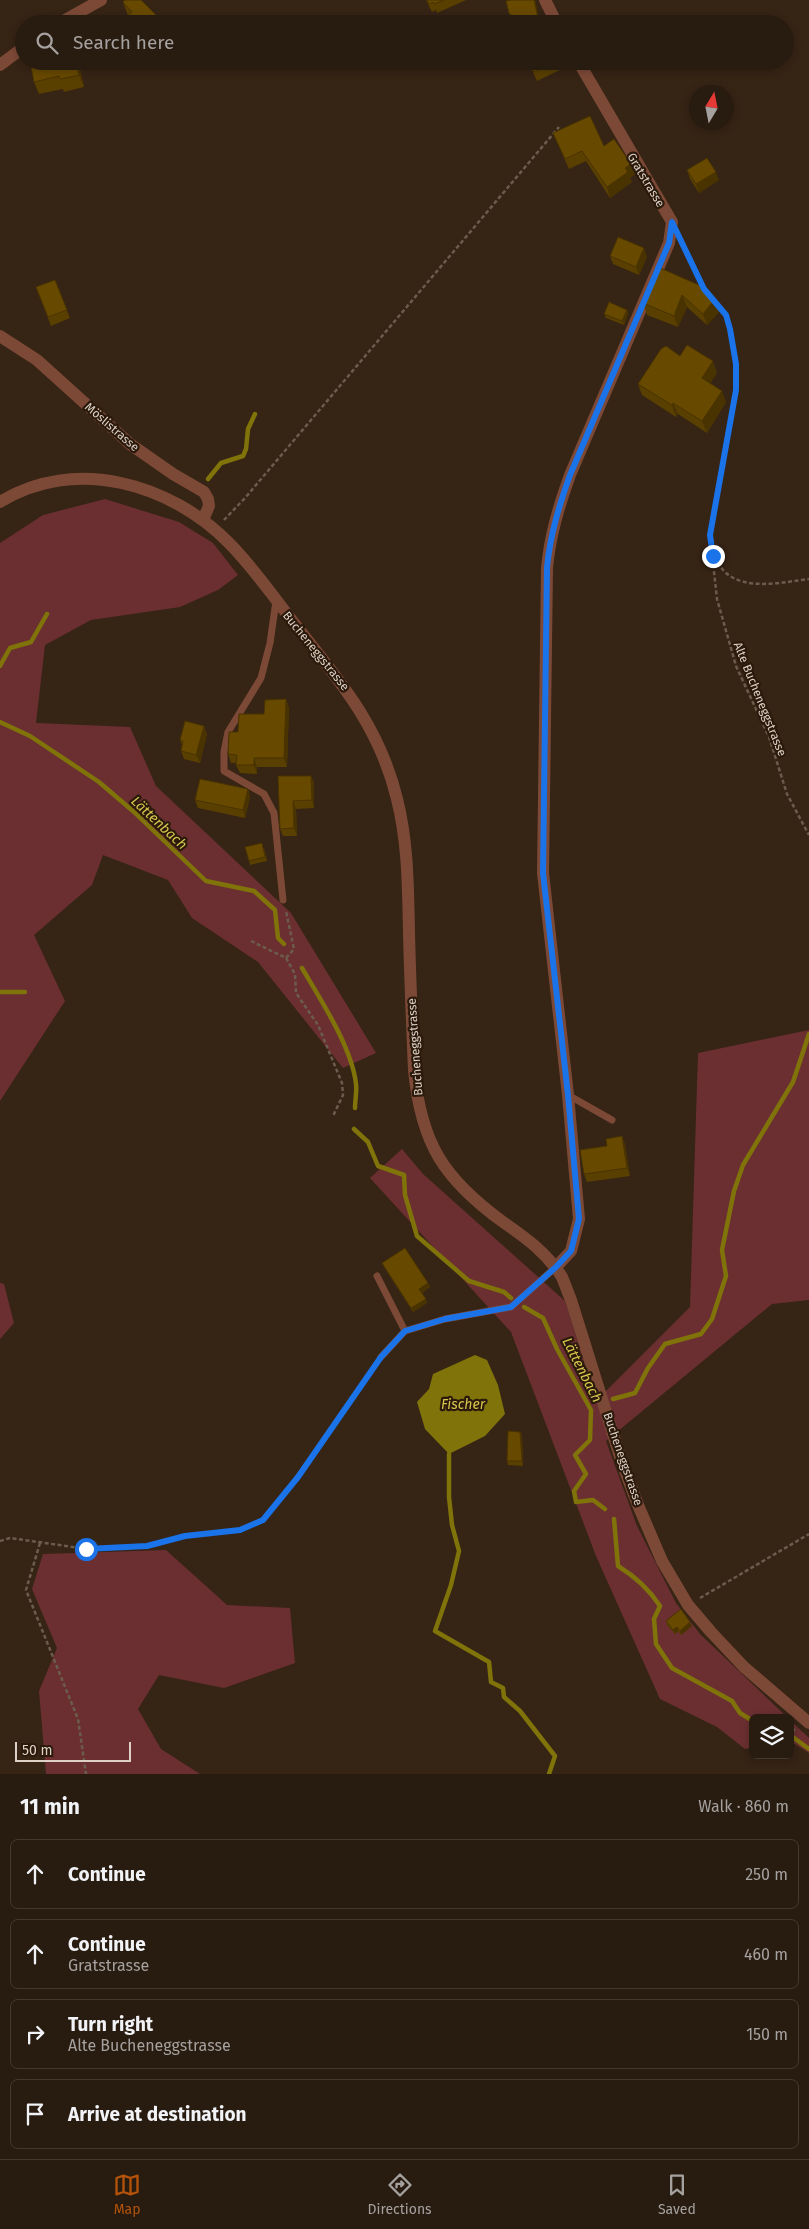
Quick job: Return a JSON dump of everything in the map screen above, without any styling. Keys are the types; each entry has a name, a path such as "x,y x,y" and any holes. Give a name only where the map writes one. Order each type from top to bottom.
{"street":[{"path":"74,15 101,0"},
{"path":"545,0 552,15"},
{"path":"0,65 15,54"},
{"name":"Gratstrasse","path":"583,70 672,222"},
{"path":"556,1267 571,1251 579,1219 568,1095 543,873 547,568 550,540 556,513 570,475 669,243 672,222"},
{"name":"Möslistrasse","path":"0,336 37,360 130,444 172,474 204,492 209,506 203,520"},
{"name":"Bucheneggstrasse","path":"0,502 30,487 53,480 81,477 96,478 156,495 203,520 242,558 358,705 379,746 398,800 407,865 414,1070 418,1102 430,1140 442,1165 457,1184 477,1203 531,1242 556,1267 567,1288 638,1505 662,1561 688,1605 744,1667 809,1723"}],"lane":[{"path":"276,600 270,643 260,678 228,732 224,752 224,771 264,794 274,813 283,900"},
{"path":"568,1095 612,1120"},
{"path":"381,1357 405,1331 445,1319 511,1307 556,1267"},
{"path":"377,1276 405,1331"}],"path":[{"path":"215,530 245,498 559,127"},
{"path":"672,222 704,289 709,295"},
{"name":"Alte Bucheneggstrasse","path":"715,302 726,315 736,364 736,390 710,535 717,599 736,666 769,738 787,794 809,835"},
{"path":"713,556 726,573 742,581 766,584 809,579"},
{"path":"283,900 294,949 286,958"},
{"path":"251,941 286,958 295,974 296,993 318,1025 342,1084 343,1095 334,1116"},
{"path":"0,1541 10,1538 86,1549 147,1546 185,1536 240,1530 263,1520 298,1477 381,1357"},
{"path":"688,1605 726,1580 809,1534"},
{"path":"40,1542 26,1590 78,1719 86,1774"}],"shaded area":[{"path":"105,499 179,522 213,543 238,575 218,590 180,607 91,620 45,645 36,723 130,727 156,786 291,913 376,1053 343,1068 258,962 192,918 168,880 103,855 92,885 34,935 65,1001 0,1101 0,543 43,515"},
{"path":"809,1030 809,1300 772,1304 606,1441 637,1526 676,1603 700,1634 784,1714 749,1714 749,1748 745,1749 717,1727 660,1699 596,1556 511,1332 370,1178 402,1149 423,1174 565,1301 596,1401 690,1307 698,1053"},
{"path":"0,1283 4,1284 14,1323 0,1339"},
{"path":"166,1550 227,1605 290,1608 295,1663 224,1688 159,1675 138,1709 161,1749 200,1774 46,1774 39,1691 57,1648 32,1589 43,1554"},
{"path":"794,1724 809,1738 809,1753 794,1744"}],"water":[{"name":"Fischer","path":"475,1355 487,1360 498,1385 505,1414 485,1436 449,1454 425,1429 417,1402 429,1389 433,1374"}],"building":[{"path":"125,0 141,0 156,15 129,15 132,12 123,2"},
{"path":"427,0 444,0 429,4"},
{"path":"534,0 537,15 511,15 506,1"},
{"path":"32,70 78,70 79,75 60,79 59,76 34,82"},
{"path":"590,116 604,146 614,139 631,164 625,168 628,172 607,187 582,151 565,159 553,133"},
{"path":"707,158 716,172 696,184 687,170"},
{"path":"618,237 644,248 636,267 610,256"},
{"path":"658,267 701,286 715,299 703,314 682,295 674,316 643,303"},
{"path":"55,280 67,310 48,317 36,287"},
{"path":"609,302 627,310 622,321 604,314"},
{"path":"687,345 713,361 702,378 722,391 702,421 638,384 661,349 666,346 680,356"},
{"path":"286,699 284,758 254,758 254,765 236,765 237,755 228,754 229,732 238,732 239,714 264,714 265,700"},
{"path":"185,721 204,726 196,755 181,751 183,741 180,740"},
{"path":"278,776 311,776 312,800 293,801 294,828 280,829"},
{"path":"200,779 248,789 243,810 195,800"},
{"path":"262,843 265,857 249,861 245,847"},
{"path":"622,1136 627,1168 584,1174 580,1150 607,1146 606,1139"},
{"path":"405,1248 428,1283 419,1289 426,1299 411,1308 382,1263"},
{"path":"508,1431 520,1432 522,1461 507,1461"},
{"path":"681,1609 690,1622 680,1631 677,1627 673,1630 666,1621"}],"waterway":[{"path":"208,479 221,463 243,456 246,449 248,429 255,414"},
{"path":"0,666 10,648 31,642 47,614"},
{"name":"Lättenbach","path":"0,722 30,736 99,782 134,812 206,881 254,891 275,910 278,938 284,944"},
{"name":"Lättenbach","path":"302,968 335,1024 349,1055 356,1084 355,1108"},
{"path":"0,992 25,992"},
{"path":"613,1399 635,1393 648,1368 665,1344 701,1334 712,1319 726,1276 722,1250 734,1191 743,1165 793,1082 809,1034"},
{"name":"Lättenbach","path":"354,1129 368,1142 378,1166 404,1175 405,1195 417,1236 469,1281 504,1292 511,1298"},
{"name":"Lättenbach","path":"524,1307 543,1318 557,1349 591,1410 590,1440 575,1455 586,1474 574,1491 576,1502 593,1500 605,1509"},
{"path":"449,1454 449,1497 452,1525 459,1551 451,1585 435,1631 489,1662 491,1682 503,1688 504,1697 520,1711 555,1756 549,1774"},
{"name":"Lättenbach","path":"614,1519 618,1566 642,1584 660,1606 654,1619 656,1644 672,1668 732,1701 740,1713 749,1719"},
{"name":"Lättenbach","path":"794,1738 809,1749"}],"route":[{"path":"86,1549 147,1546 185,1536 240,1530 263,1520 298,1477 381,1357 405,1331 445,1319 511,1307 523,1298 571,1251 579,1219 568,1095 543,873 547,568 550,540 556,513 585,437 669,243 672,222 704,289 726,315 736,364 736,390 710,535 713,556"}]}
